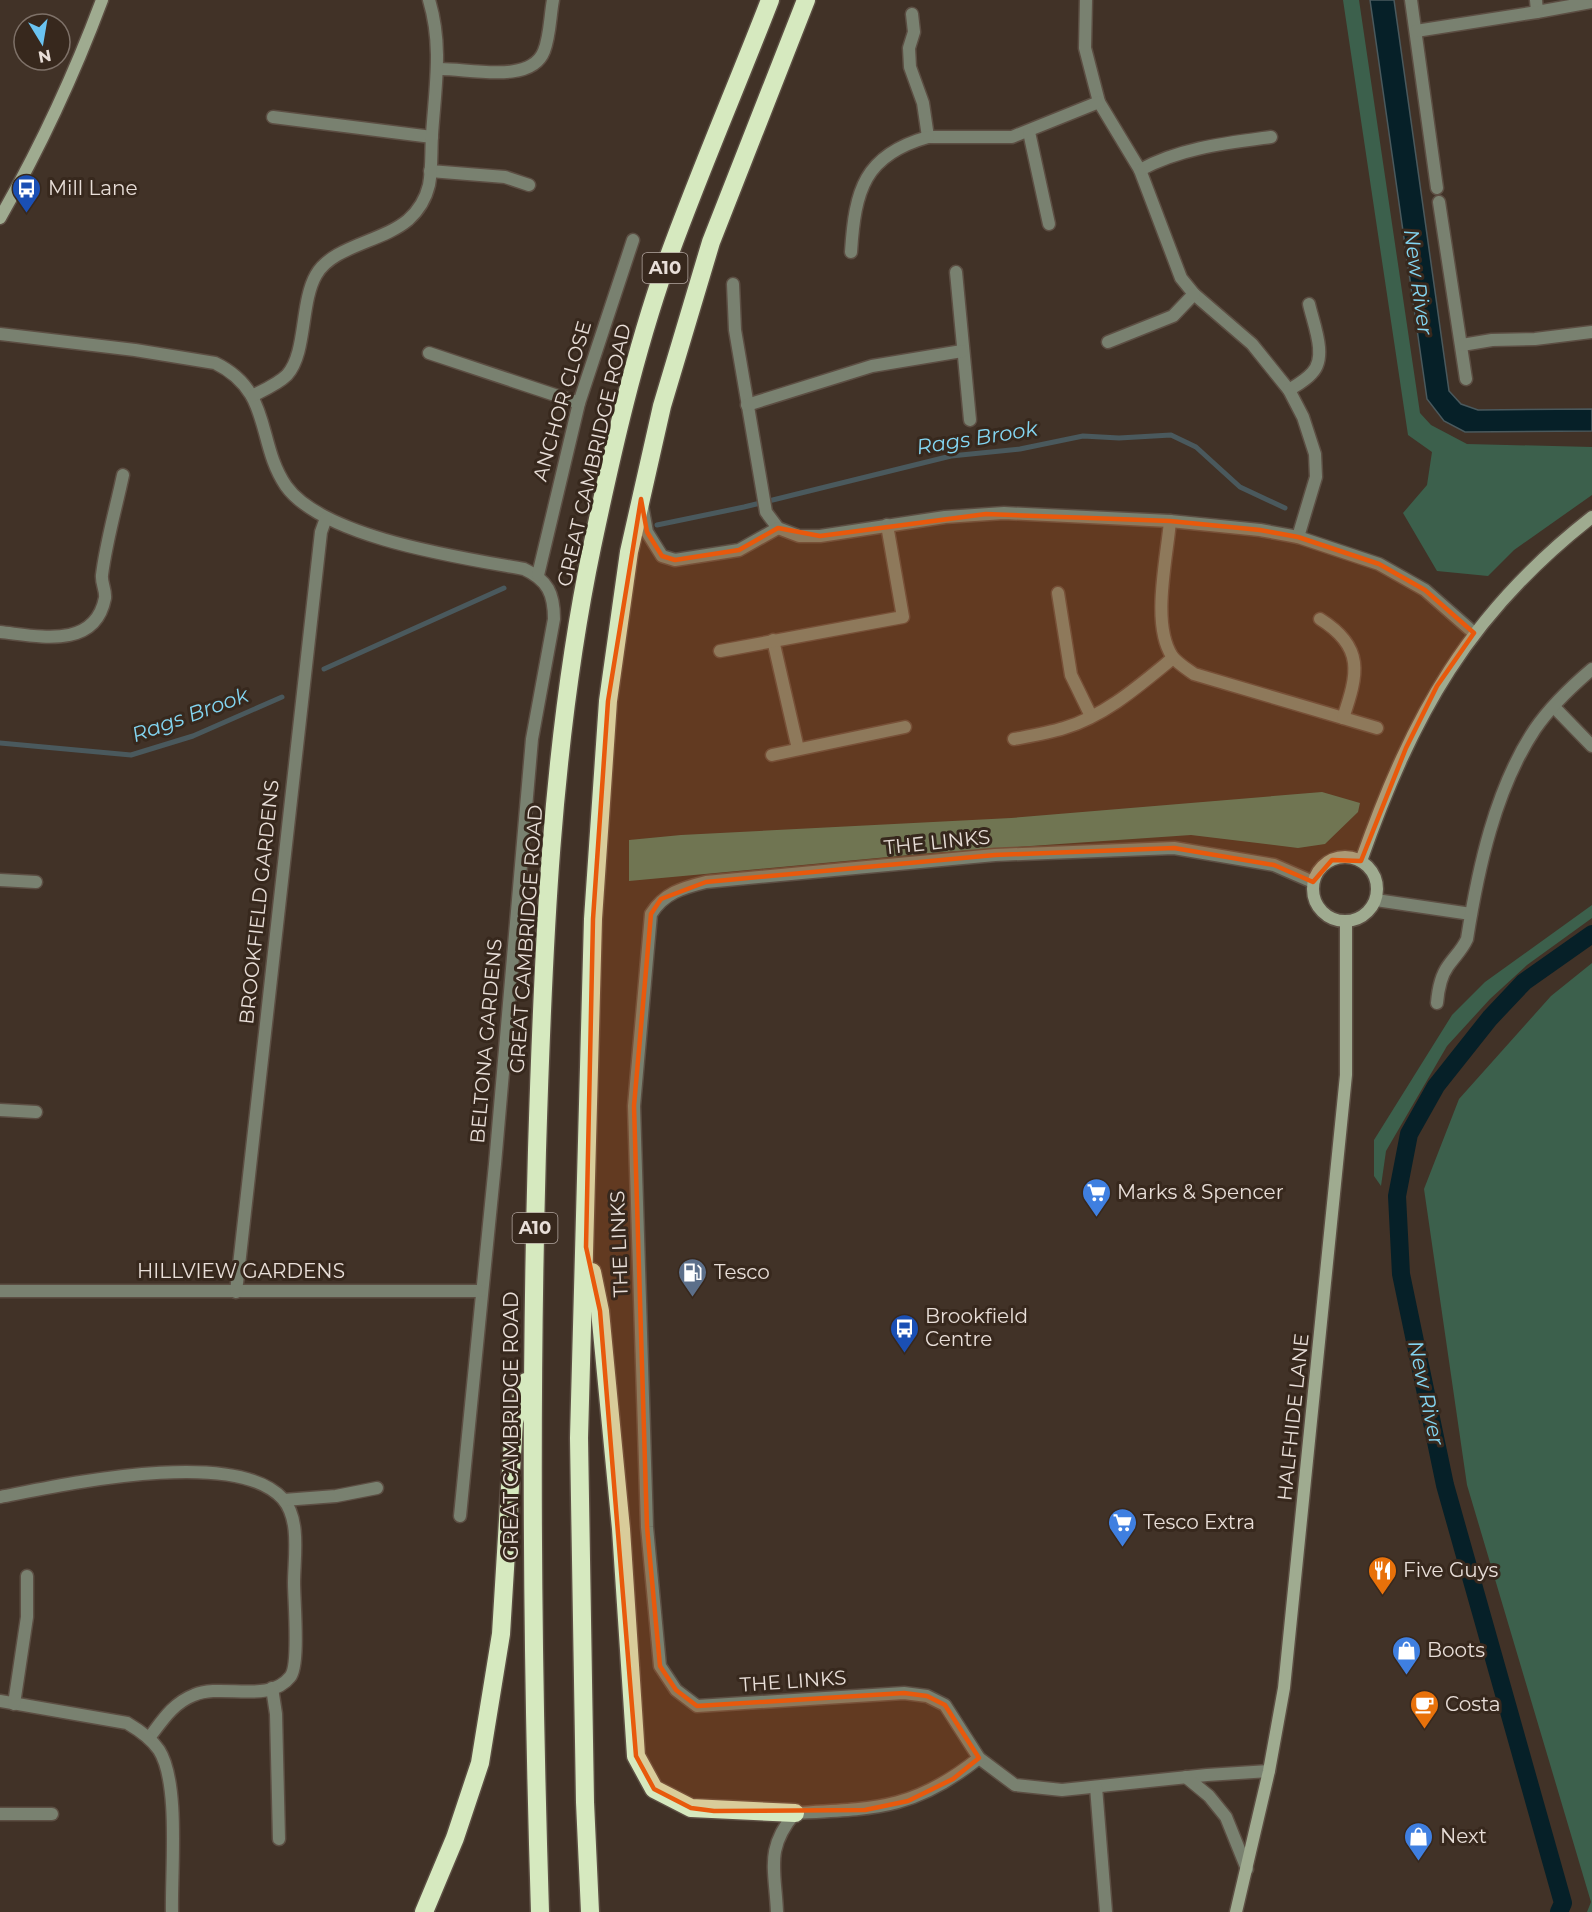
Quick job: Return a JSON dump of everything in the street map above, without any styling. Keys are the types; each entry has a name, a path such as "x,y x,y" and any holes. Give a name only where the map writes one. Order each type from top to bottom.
{"highway":[{"name":"GREAT CAMBRIDGE ROAD","path":"540,1912 532,1362 540,1070 548,916 561,758 581,608 620,426 651,313 666,264 770,0"},
{"name":"A10","path":"590,1912 585,1802 579,1437 586,1246 593,919 608,701 621,599 662,406 711,242 806,0"},
{"path":"586,1246 600,1311 621,1528 636,1756 654,1789 691,1808 795,1813"},
{"path":"424,1912 455,1838 480,1763 501,1634 514,1422 532,1362"}],"main road":[{"path":"0,218 54,113 102,0"},
{"path":"1361,861 1379,809 1437,686 1501,599 1550,550 1592,517"},
{"path":"1350,857 1361,861 1376,878 1376,900 1365,915 1346,922 1326,916 1318,907 1313,882 1323,866 1332,860 1350,857"},
{"name":"HALFHIDE LANE","path":"1236,1912 1248,1869 1269,1772 1285,1676 1346,1075 1346,922"}],"street":[{"path":"252,396 279,382 293,366 309,288 323,265 340,254 384,235 408,220 425,196 430,171 438,69 437,34 429,0"},
{"path":"438,69 518,72 534,65 545,50 553,0"},
{"path":"1086,0 1085,48 1099,102 1140,170 1181,278 1194,294 1252,344 1289,390 1311,438 1316,468 1313,493 1298,537"},
{"path":"1411,0 1437,188"},
{"path":"1416,31 1537,6 1592,2"},
{"path":"912,14 914,32 909,48 910,67 923,103 928,137"},
{"path":"851,252 854,217 871,169 891,152 928,137 996,139 1029,132 1099,102"},
{"path":"273,117 432,137"},
{"path":"1029,132 1049,224"},
{"path":"1140,170 1157,160 1193,150 1271,137"},
{"path":"430,171 505,177 529,185"},
{"path":"1439,202 1466,379"},
{"name":"ANCHOR CLOSE","path":"538,575 579,403 633,240"},
{"path":"956,272 970,420"},
{"path":"733,284 735,330 762,491 766,512 778,528 799,536 820,536 945,517 1004,513 1170,521 1298,537 1379,564 1425,590 1474,633"},
{"path":"1108,342 1173,316 1194,294"},
{"path":"1289,390 1313,372 1317,365 1319,350 1309,304"},
{"path":"1462,345 1492,340 1535,339 1592,332"},
{"path":"0,334 135,350 215,363 236,376 252,396 261,414 273,458 286,485 306,506 326,518 379,537 524,569 538,575"},
{"path":"747,405 872,366 962,351"},
{"path":"429,353 579,403"},
{"path":"0,632 64,638 84,631 98,616 105,596 101,578 123,475"},
{"path":"641,499 647,532 662,556 675,560 739,550 778,528"},
{"name":"BROOKFIELD GARDENS","path":"236,1292 303,683 321,532 326,518"},
{"path":"1170,521 1162,616 1164,639 1173,658 1194,674 1377,728"},
{"path":"720,651 903,616 887,525"},
{"name":"BELTONA GARDENS","path":"460,1516 495,1164 532,739 554,619 554,599 548,585 538,575"},
{"path":"1058,593 1071,675 1091,716"},
{"path":"1320,619 1344,638 1354,661 1354,687 1343,718"},
{"path":"773,640 798,749"},
{"path":"1014,739 1065,728 1091,716 1129,693 1173,658"},
{"path":"1437,1003 1446,968 1462,950 1467,939 1493,820 1535,729 1592,669"},
{"path":"1554,707 1592,746"},
{"path":"772,755 905,727"},
{"name":"THE LINKS","path":"1269,1772 1186,1777 1062,1790 1015,1785 979,1758 945,1705 927,1696 904,1693 697,1706 676,1690 660,1666 647,1519 634,1106 651,914 661,899 684,888 706,882 995,855 1179,848 1274,865 1313,882"},
{"path":"0,880 36,882"},
{"path":"1376,900 1471,914"},
{"path":"0,1110 36,1112"},
{"name":"HILLVIEW GARDENS","path":"0,1291 481,1291"},
{"path":"0,1497 130,1474 180,1471 249,1480 269,1488 284,1500 292,1518 297,1662 290,1678 272,1688 195,1694 177,1704 149,1738"},
{"path":"284,1500 336,1496 377,1488"},
{"path":"14,1704 27,1617 27,1576"},
{"path":"272,1688 276,1714 279,1839"},
{"path":"0,1701 127,1723 149,1738 164,1760 169,1780 172,1912"},
{"path":"777,1912 774,1847 784,1827 795,1813 866,1810 908,1801 953,1779 979,1758"},
{"path":"1186,1777 1209,1796 1226,1817 1248,1869"},
{"path":"1096,1787 1106,1912"},
{"path":"0,1814 52,1814"}],"highlighted area":[{"path":"641,499 647,532 662,556 675,560 739,550 778,528 820,536 986,514 1170,521 1260,530 1298,537 1379,564 1425,590 1474,633 1437,686 1406,748 1361,861 1332,860 1313,882 1274,865 1174,848 995,855 706,882 661,899 651,914 634,1106 647,1527 660,1666 676,1690 697,1706 904,1693 927,1696 945,1705 979,1758 953,1779 908,1801 865,1810 714,1811 691,1808 654,1789 636,1756 600,1311 586,1247 593,919 608,701"}],"green space":[{"path":"1343,0 1359,0 1420,413 1431,425 1467,444 1592,447 1592,495 1514,550 1488,576 1437,571 1403,513 1427,485 1432,452 1408,435"},
{"path":"1322,792 1360,803 1358,812 1325,844 1298,848 1191,835 931,853 629,881 629,840 681,835 1011,818"},
{"path":"1592,905 1592,918 1527,965 1490,999 1447,1046 1386,1151 1381,1186 1374,1176 1374,1140 1452,1015 1485,982"},
{"path":"1592,963 1592,1912 1587,1912 1591,1902 1467,1485 1424,1189 1459,1099 1551,996"}],"water":[{"path":"1370,0 1394,0 1449,391 1461,404 1478,410 1592,409 1592,431 1465,432 1444,421 1427,399"}],"waterway":[{"name":"Rags Brook","path":"657,525 744,507 951,456 1020,449 1083,436 1119,438 1171,435 1196,447 1240,487 1285,508"},
{"name":"Rags Brook","path":"324,669 504,588"},
{"name":"Rags Brook","path":"0,743 131,755 193,736 282,697"},
{"name":"New River","path":"1559,1912 1563,1903 1445,1485 1401,1274 1397,1196 1409,1134 1436,1086 1490,1018 1524,982 1592,934"}],"place":[{"name":"Mill Lane","path":"27,214"},
{"name":"Marks & Spencer","path":"1096,1218"},
{"name":"Tesco","path":"693,1298"},
{"name":"Brookfield Centre","path":"904,1354"},
{"name":"Tesco Extra","path":"1122,1548"},
{"name":"Five Guys","path":"1382,1596"},
{"name":"Boots","path":"1406,1676"},
{"name":"Costa","path":"1424,1730"},
{"name":"Next","path":"1419,1862"}]}
